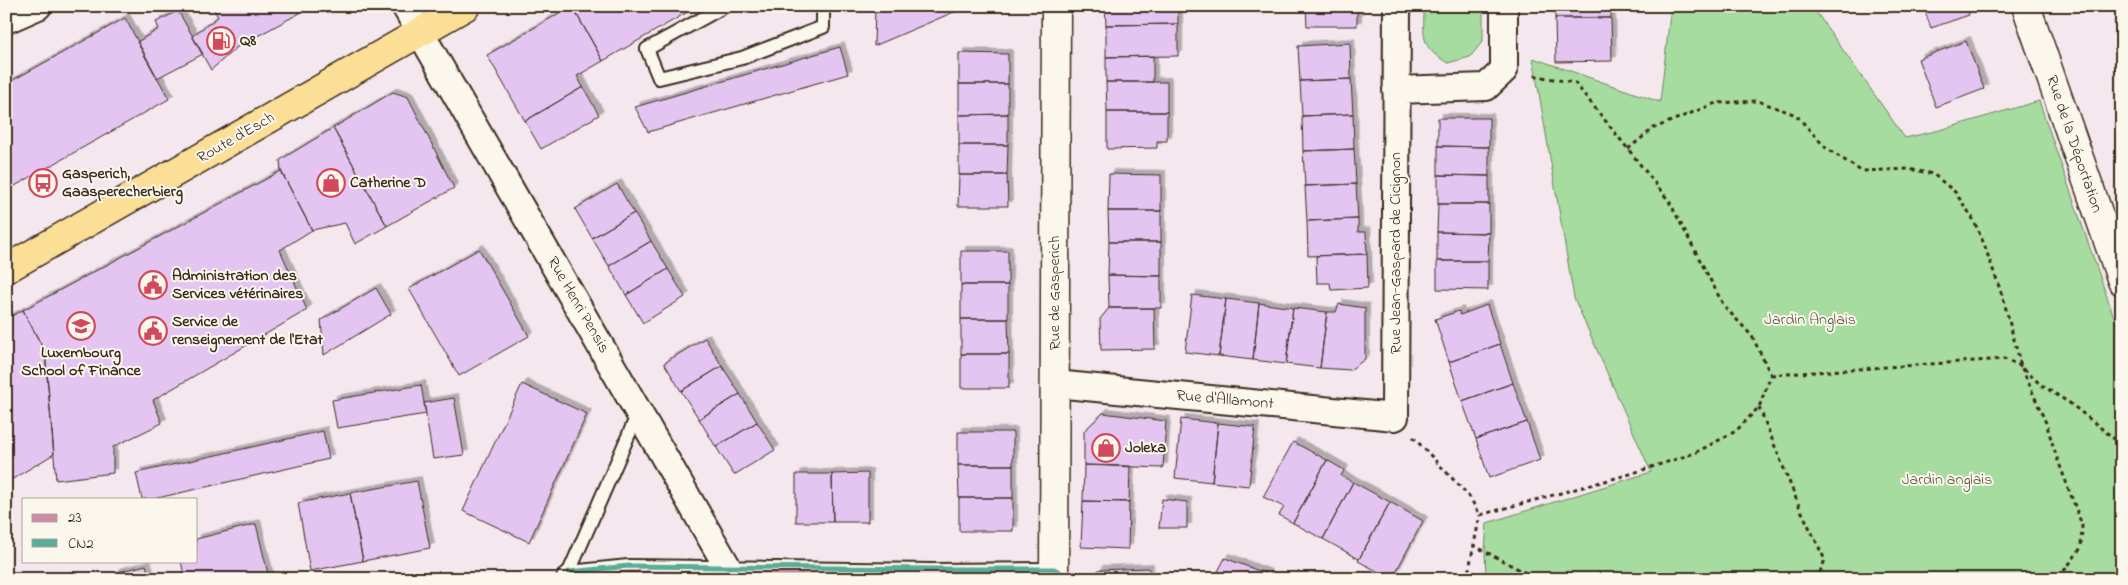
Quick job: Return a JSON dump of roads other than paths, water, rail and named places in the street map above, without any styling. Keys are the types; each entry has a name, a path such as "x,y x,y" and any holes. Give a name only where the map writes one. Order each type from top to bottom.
{"main road":[{"name":"Route d'Esch","path":"6,269 466,6"}],"street":[{"path":"6,20 38,6"},
{"name":"Rue Henri Pensis","path":"406,6 639,411 731,576"},
{"name":"Rue de Gasperich","path":"1054,577 1056,6"},
{"name":"Rue Jean-Gaspard de Cicignon","path":"1395,417 1397,6"},
{"path":"1396,90 1486,87 1504,70 1504,6"},
{"name":"Rue de la Déportation","path":"2026,6 2122,281"},
{"name":"Rue d'Allamont","path":"1055,384 1395,417"},
{"path":"570,579 629,573 731,576 1054,577"}],"lane":[{"path":"725,6 647,49 659,78 742,58 823,27 823,6"},
{"path":"566,579 639,411"}],"place":[{"name":"Q8","path":"221,41"},
{"name":"Gasperich, Gaasperecherbierg","path":"43,183"},
{"name":"Catherine D","path":"331,183"},
{"name":"Administration des Services vétérinaires","path":"153,285"},
{"name":"Luxembourg School of Finance","path":"81,326"},
{"name":"Service de renseignement de l'Etat","path":"153,331"},
{"name":"Joleka","path":"1106,448"}],"park label":[{"name":"Jardin Anglais","path":"1810,320"},
{"name":"Jardin anglais","path":"1947,480"}]}
